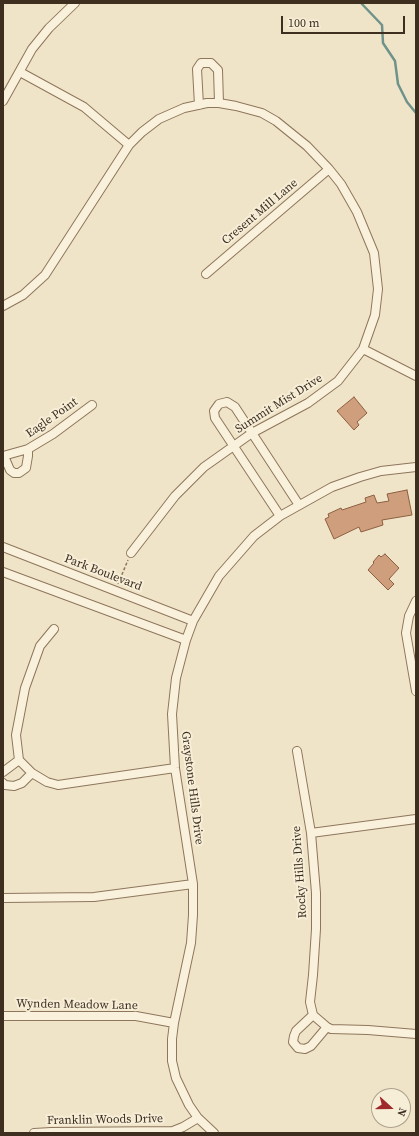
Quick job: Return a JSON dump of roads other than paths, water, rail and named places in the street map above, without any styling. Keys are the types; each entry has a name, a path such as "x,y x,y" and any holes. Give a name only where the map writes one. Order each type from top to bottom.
{"street":[{"path":"3,102 32,49 49,28 75,3"},
{"path":"199,105 197,69 202,63 212,63 218,70 219,104"},
{"path":"20,72 84,107 129,145"},
{"name":"Summit Mist Drive","path":"3,306 23,295 45,275 129,145 142,132 159,119 184,108 207,103 236,106 262,113 276,121 307,146 329,169 341,184 357,212 374,253 378,289 375,315 363,349 338,381 308,402 252,433 204,467 175,496 131,553"},
{"name":"Cresent Mill Lane","path":"206,274 329,169"},
{"path":"363,349 416,376"},
{"path":"280,516 215,418 214,411 219,404 228,402 235,407 299,505"},
{"name":"Eagle Point","path":"3,456 28,449 53,434 92,404"},
{"path":"3,456 10,470 14,473 18,473 26,468 28,449"},
{"name":"Graystone Hills Drive","path":"214,1133 198,1118 188,1105 176,1078 172,1061 174,1023 191,943 193,915 193,884 175,768 172,714 176,678 186,640 193,621 219,576 254,536 280,516 332,487 360,477 381,472 416,467"},
{"name":"Park Boulevard","path":"3,546 193,621"},
{"path":"3,572 186,640"},
{"path":"416,601 409,616 406,633 416,691"},
{"path":"54,629 40,646 25,688 16,735 19,760 32,773 46,782 58,785 175,768"},
{"name":"Rocky Hills Drive","path":"297,751 311,833 316,893 314,952 310,1002 313,1015"},
{"path":"3,772 19,760"},
{"path":"3,783 5,785 14,786 22,783 32,773"},
{"path":"311,833 416,819"},
{"path":"3,898 94,897 193,884"},
{"path":"327,1028 311,1046 305,1049 298,1048 293,1042 296,1030 313,1015 327,1028 416,1034"},
{"name":"Wynden Meadow Lane","path":"3,1016 136,1016 174,1023"},
{"name":"Franklin Woods Drive","path":"34,1133 173,1131 198,1118"}],"waterway":[{"path":"361,3 382,25 383,43 395,61 398,84 407,102 416,113"}]}
